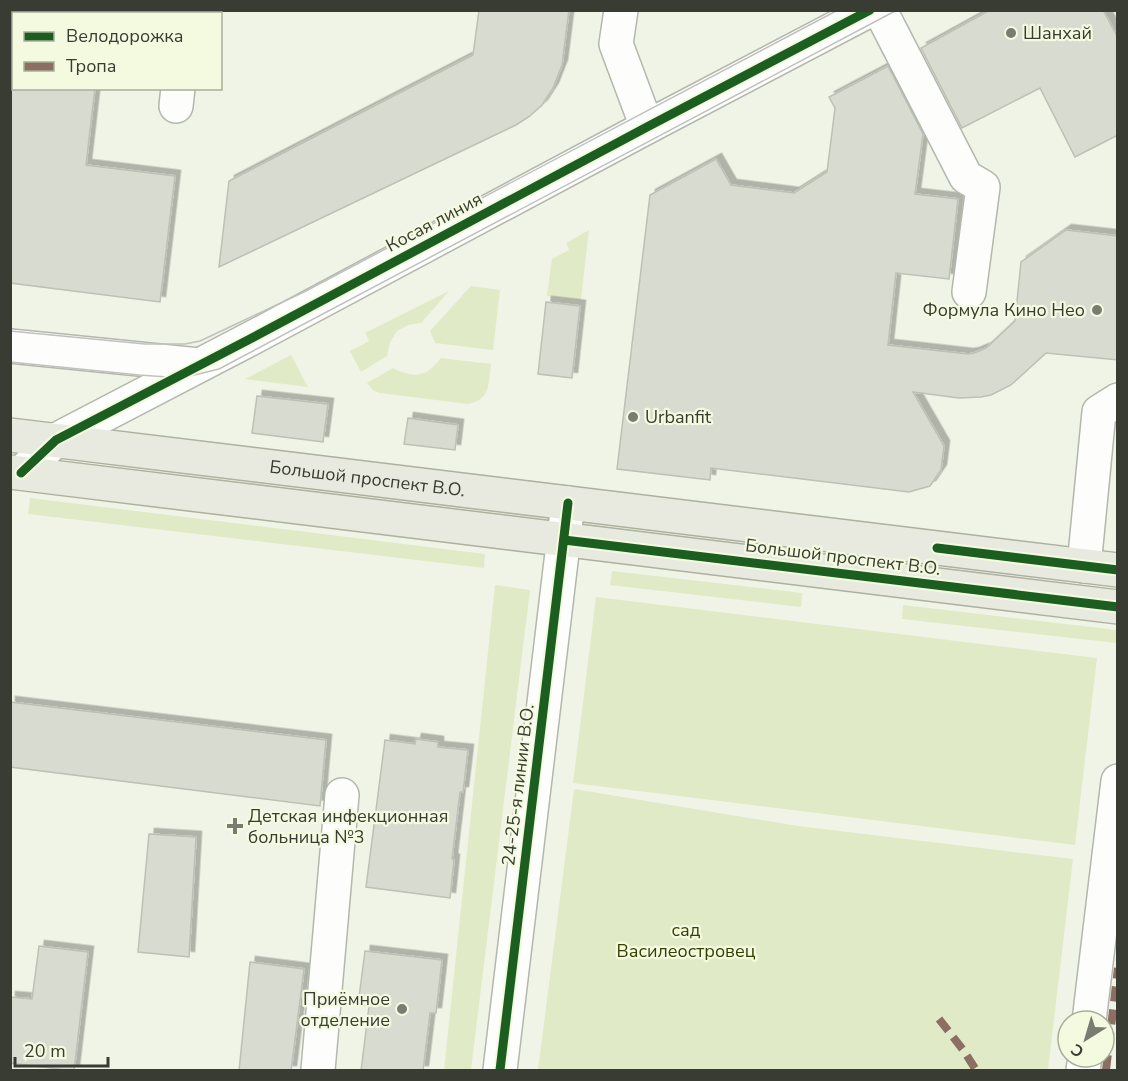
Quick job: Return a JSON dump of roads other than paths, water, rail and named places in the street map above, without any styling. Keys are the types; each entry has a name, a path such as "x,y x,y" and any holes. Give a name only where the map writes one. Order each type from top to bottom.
{"main road":[{"name":"Большой проспект В.О.","path":"10,435 1118,570"},
{"name":"Большой проспект В.О.","path":"16,473 1118,607"}],"street":[{"path":"621,10 616,44 647,127"},
{"name":"Косая линия","path":"16,473 56,440 870,10"},
{"path":"880,10 966,177 983,187 969,292"},
{"path":"10,346 199,365"},
{"path":"1084,566 1099,412 1118,400"},
{"name":"24-25-я линии В.О.","path":"500,1071 568,503"},
{"path":"1090,1009 1118,781"},
{"path":"318,1071 342,795"}],"tram line":[{"path":"10,331 145,344 185,344 200,341 304,292 838,10"},
{"path":"10,362 182,378 219,369 897,10"}],"place":[{"name":"Шанхай","path":"1011,33"},
{"name":"Формула Кино Нео","path":"1097,310"},
{"name":"Urbanfit","path":"633,417"},
{"name":"Детская инфекционная больница №3","path":"235,826"},
{"name":"Приёмное отделение","path":"402,1009"}],"park label":[{"name":"сад Василеостровец","path":"686,940"}]}
